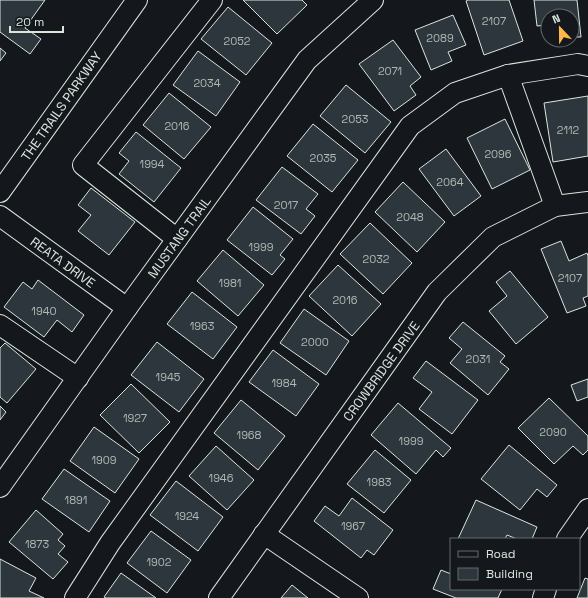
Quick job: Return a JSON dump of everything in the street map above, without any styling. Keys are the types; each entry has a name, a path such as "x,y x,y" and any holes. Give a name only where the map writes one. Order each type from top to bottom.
{"street":[{"name":"THE TRAILS PARKWAY","path":"0,192 137,0"},
{"path":"177,239 84,164 212,0"},
{"name":"MUSTANG TRAIL","path":"0,487 127,308 307,60 373,0"},
{"path":"75,598 110,543 410,126 454,93 508,75 578,64 588,66"},
{"path":"508,75 555,206"},
{"name":"CROWBRIDGE DRIVE","path":"219,598 437,292 493,237 555,206 588,202"},
{"name":"REATA DRIVE","path":"0,216 127,308"},
{"path":"0,325 78,378"},
{"path":"568,538 588,509"},
{"path":"264,534 358,598"}],"building":[{"path":"0,0 45,0 25,28 41,39 30,54 0,32"},
{"path":"243,0 302,0 307,5 277,34"},
{"path":"509,0 523,41 484,55 466,1"},
{"path":"534,0 577,0 578,8 540,8 540,26 537,26"},
{"path":"228,7 272,43 246,75 201,39"},
{"path":"453,15 466,45 448,52 452,61 431,70 415,30"},
{"path":"393,40 421,77 410,86 416,95 394,111 359,64"},
{"path":"0,48 6,53 0,61"},
{"path":"198,51 240,82 216,116 173,85"},
{"path":"346,85 391,122 365,153 320,116"},
{"path":"169,93 211,127 184,159 143,125"},
{"path":"588,96 588,156 553,162 544,103"},
{"path":"505,119 530,170 492,189 467,138"},
{"path":"313,124 358,160 332,192 287,156"},
{"path":"136,132 181,168 154,202 119,174 129,161 119,153"},
{"path":"446,149 481,196 454,216 419,169"},
{"path":"282,167 318,194 306,209 315,216 301,234 256,200"},
{"path":"403,182 445,222 417,252 375,212"},
{"path":"91,188 135,222 109,255 78,231 91,215 78,205"},
{"path":"253,207 293,239 280,255 285,259 272,275 227,240"},
{"path":"370,223 412,263 383,294 340,254"},
{"path":"561,241 569,261 587,253 588,256 588,296 583,298 586,306 567,313 541,249"},
{"path":"223,250 264,285 238,316 197,281"},
{"path":"338,265 381,304 352,336 309,296"},
{"path":"510,271 548,317 516,344 489,311 507,296 496,282"},
{"path":"38,280 84,315 72,332 57,320 44,337 4,307 23,282 32,289"},
{"path":"192,292 237,327 213,359 167,324"},
{"path":"304,309 349,341 326,375 280,343"},
{"path":"463,322 505,356 500,362 509,369 488,395 450,363 462,349 449,338"},
{"path":"157,342 204,379 179,412 131,375"},
{"path":"5,343 36,369 7,403 0,397 0,348"},
{"path":"273,350 319,384 296,416 249,382"},
{"path":"426,361 478,400 452,434 419,409 432,392 413,378"},
{"path":"588,379 588,397 577,401 571,385"},
{"path":"131,384 170,422 139,453 100,415"},
{"path":"549,398 588,436 588,450 583,455 573,446 554,464 518,428"},
{"path":"241,400 285,436 258,470 214,433"},
{"path":"398,403 451,448 443,457 436,450 416,474 371,435"},
{"path":"0,406 6,412 0,420"},
{"path":"94,427 139,459 115,493 70,461"},
{"path":"509,445 557,485 547,497 537,489 520,510 481,479"},
{"path":"216,446 254,480 227,510 189,476"},
{"path":"375,450 411,480 384,513 347,484"},
{"path":"64,469 110,501 89,532 42,499"},
{"path":"176,481 223,517 198,551 150,515"},
{"path":"352,498 393,530 374,555 367,550 361,558 314,521 325,506 339,516"},
{"path":"476,500 537,527 532,538 514,538 507,535 506,538 458,538"},
{"path":"36,510 63,534 58,540 65,546 58,554 68,562 53,579 9,542"},
{"path":"151,531 191,560 167,593 127,563"},
{"path":"0,559 36,578 29,591 44,598 0,598"},
{"path":"441,570 450,574 450,590 502,590 498,598 456,598 433,589"},
{"path":"121,573 156,598 104,597"},
{"path":"585,578 588,579 588,598 577,598"},
{"path":"292,585 308,598 281,598"}]}
